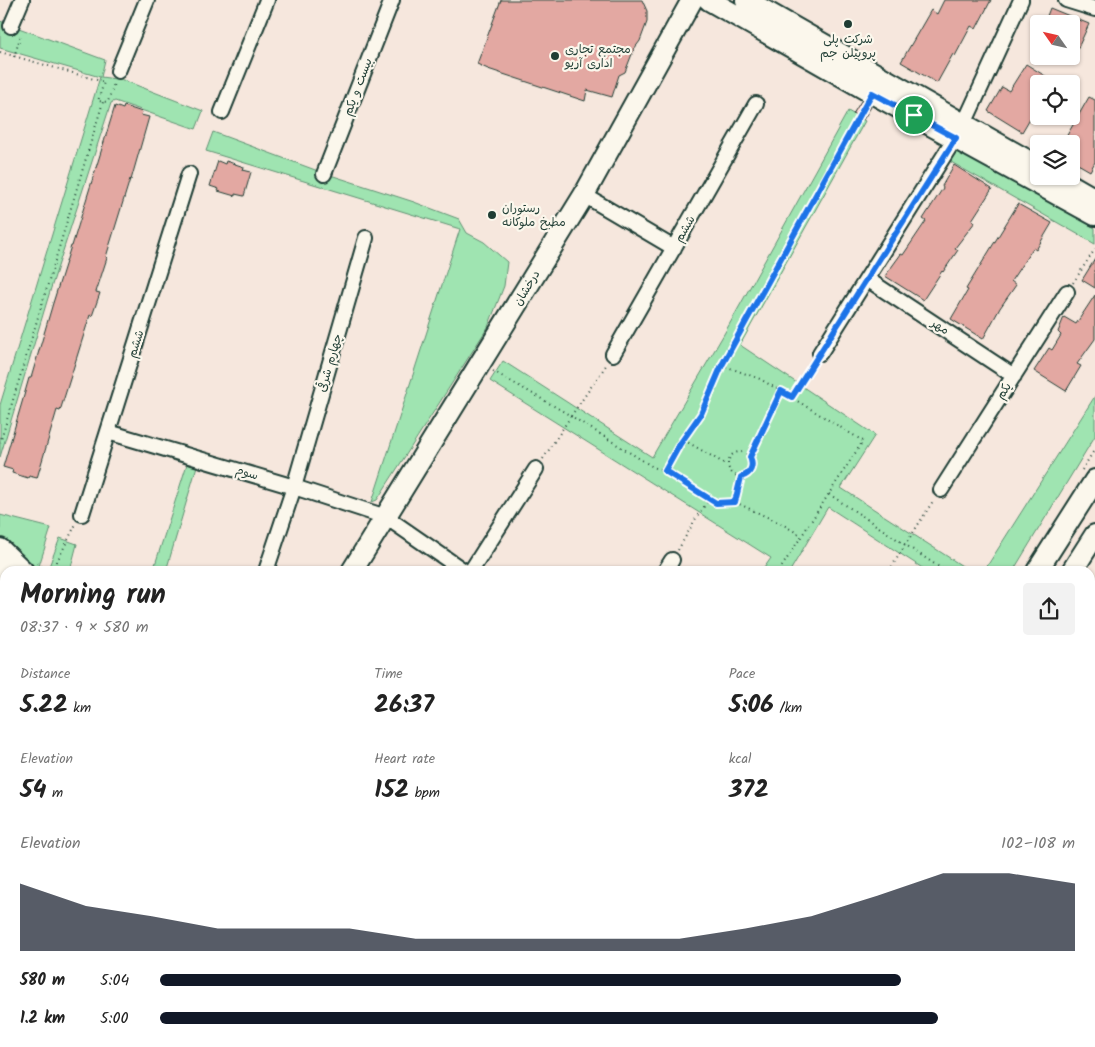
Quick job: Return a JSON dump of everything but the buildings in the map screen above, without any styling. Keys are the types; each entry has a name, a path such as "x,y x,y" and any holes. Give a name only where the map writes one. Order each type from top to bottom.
{"street":[{"path":"11,26 22,0"},
{"path":"118,71 148,0"},
{"path":"222,112 267,0"},
{"name":"بیست و یکم","path":"324,174 392,0"},
{"name":"درخشان","path":"355,566 584,195 692,0"},
{"path":"709,0 872,93 1030,163"},
{"path":"746,0 1095,215"},
{"path":"820,353 960,131 1021,0"},
{"path":"1066,0 1095,9"},
{"name":"ششم","path":"613,354 756,104"},
{"name":"ششم","path":"82,514 190,174"},
{"path":"1072,185 1095,198"},
{"path":"584,195 674,248"},
{"name":"چهارم شرقی","path":"268,566 294,487 366,238"},
{"name":"مهر","path":"867,279 1014,376"},
{"name":"یکم","path":"941,490 1068,292"},
{"name":"سوم","path":"108,432 386,516 457,566"},
{"path":"473,566 536,469"},
{"path":"1040,566 1095,480"},
{"path":"1075,566 1095,535"},
{"path":"0,548 18,566"}],"path":[{"path":"0,52 104,82 98,101 103,102 108,102 118,71"},
{"path":"665,471 701,414 722,365 872,93"},
{"path":"0,443 103,102"},
{"path":"1068,292 1095,249"},
{"path":"792,397 820,353"},
{"path":"536,469 613,354"},
{"path":"480,364 571,416 653,467 665,471 716,503 735,502 782,524 802,536"},
{"path":"722,365 760,379 863,441 782,566"},
{"path":"750,457 781,391"},
{"path":"684,439 727,465 734,475 741,477 749,473 752,461 744,452 736,453 729,458 727,465"},
{"path":"735,502 741,477"},
{"path":"893,566 941,490"},
{"path":"829,494 937,566"},
{"path":"668,566 710,499"},
{"path":"55,566 82,514"}],"green space":[{"path":"0,21 105,60 101,77 123,80 203,111 196,129 115,101 111,103 51,288 0,457 0,405 100,77 0,48"},
{"path":"848,111 865,121 740,345 875,435 841,488 962,566 919,566 828,507 793,566 765,566 771,558 490,381 503,361 652,457 724,334"},
{"path":"213,132 318,171 414,202 459,219 467,233 484,242 507,262 504,286 488,327 377,500 372,502 460,229 206,151"},
{"path":"961,150 1095,228 1095,244 951,162 950,157"},
{"path":"1095,396 1095,436 1016,566 987,566"},
{"path":"187,464 197,466 167,566 155,566"},
{"path":"0,515 51,528 39,566 29,566 0,541"},
{"path":"60,538 77,544 71,566 49,566"}],"place":[{"name":"شرکت پلی پروپیلن جم","path":"848,24"},
{"name":"مجتمع تجاری اداری آريو","path":"555,56"},
{"name":"رستوران مطبخ ملوکانه","path":"492,215"}],"route":[{"path":"872,93 914,115 956,138 792,397 781,391 750,457 752,461 751,470 741,477 735,502 716,503 665,471 680,444 701,414 722,365 872,93"}]}
